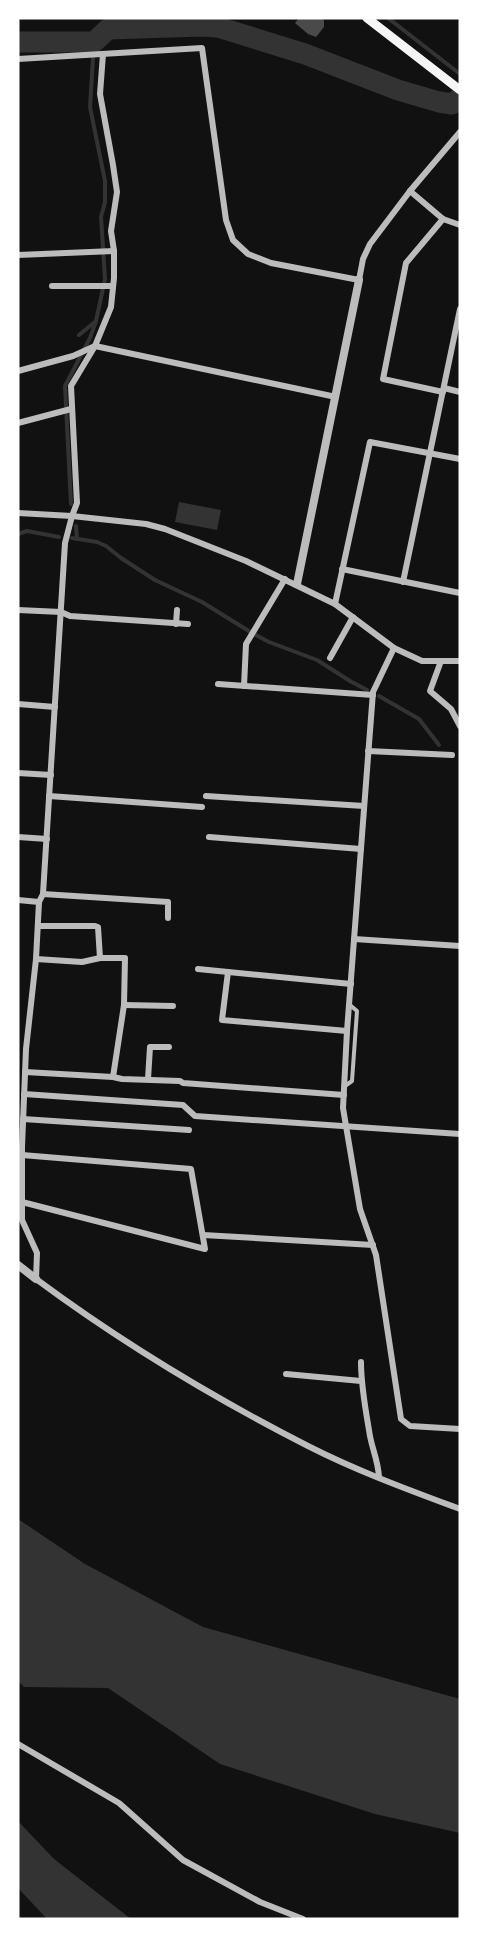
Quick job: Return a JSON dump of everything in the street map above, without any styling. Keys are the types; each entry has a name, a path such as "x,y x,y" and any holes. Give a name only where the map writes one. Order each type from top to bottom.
{"main road":[{"path":"367,18 459,88"}],"street":[{"path":"18,59 202,48 226,220 234,240 248,254 271,263 359,280"},
{"path":"36,1279 37,1253 20,1222 22,1098 39,926 39,902 43,894 65,543 78,503 68,410 71,386 94,346 111,307 107,252 117,192 100,94 101,54"},
{"path":"297,584 363,260 370,244 410,191 460,132"},
{"path":"410,191 443,219 460,225"},
{"path":"443,219 406,262 382,379 460,392"},
{"path":"18,255 107,252"},
{"path":"52,286 111,286"},
{"path":"403,582 460,309"},
{"path":"18,371 78,354 94,346 336,396"},
{"path":"18,423 68,410"},
{"path":"335,604 370,442 460,459"},
{"path":"18,513 146,524 165,529 297,584 335,604 394,648 422,661 460,662"},
{"path":"342,569 460,593"},
{"path":"244,686 246,644 285,579"},
{"path":"18,610 188,624"},
{"path":"176,624 177,610"},
{"path":"330,658 353,617"},
{"path":"394,648 373,695 343,1108 360,1209 373,1245 384,1301 401,1419 410,1426 460,1429"},
{"path":"441,661 430,691 450,709 460,726"},
{"path":"218,684 373,695"},
{"path":"18,704 55,707"},
{"path":"369,751 452,755"},
{"path":"18,773 51,775"},
{"path":"50,796 202,807"},
{"path":"206,796 364,806"},
{"path":"18,837 47,839"},
{"path":"209,837 361,849"},
{"path":"43,894 168,902 168,918"},
{"path":"18,900 39,902"},
{"path":"39,926 98,927 100,958"},
{"path":"354,939 460,946"},
{"path":"36,959 82,962 100,958 125,958 124,1005 113,1077"},
{"path":"198,969 351,984"},
{"path":"228,972 222,1020 347,1031"},
{"path":"124,1005 173,1006"},
{"path":"148,1079 150,1047 169,1047"},
{"path":"18,1048 26,1048"},
{"path":"25,1072 148,1079 344,1095"},
{"path":"22,1098 183,1105 195,1116 460,1134"},
{"path":"23,1119 189,1130"},
{"path":"22,1155 191,1169 205,1249 22,1202"},
{"path":"203,1235 373,1245"},
{"path":"18,1265 85,1315 234,1406 310,1447 460,1509"},
{"path":"361,1362 361,1381 379,1477"},
{"path":"286,1374 361,1381"},
{"path":"18,1744 119,1803 183,1860 260,1902 303,1919"}],"lane":[{"path":"344,1087 352,1081 357,1011 349,1005"}],"shaded area":[{"path":"179,502 221,510 217,530 175,522"},
{"path":"18,1519 85,1564 203,1627 460,1699 460,1833 375,1814 220,1764 108,1688 24,1687 18,1681"},
{"path":"18,1821 54,1859 131,1919 47,1919 18,1888"}],"building":[{"path":"299,18 321,18 324,20 324,27 316,37 308,34 295,23"}],"waterway":[{"path":"108,18 108,29"},
{"path":"388,18 460,74"},
{"path":"18,42 94,42 108,29 218,27 305,54 398,90 452,104 460,98"},
{"path":"79,335 96,321 105,279 101,217 105,202 105,181 90,107 94,42"},
{"path":"71,504 65,386 90,338 96,321"},
{"path":"76,526 77,539"},
{"path":"18,534 27,531 59,537"},
{"path":"72,538 97,542 106,546 155,580 202,602 269,642 317,660 367,690"},
{"path":"379,696 419,719 439,745"}]}
